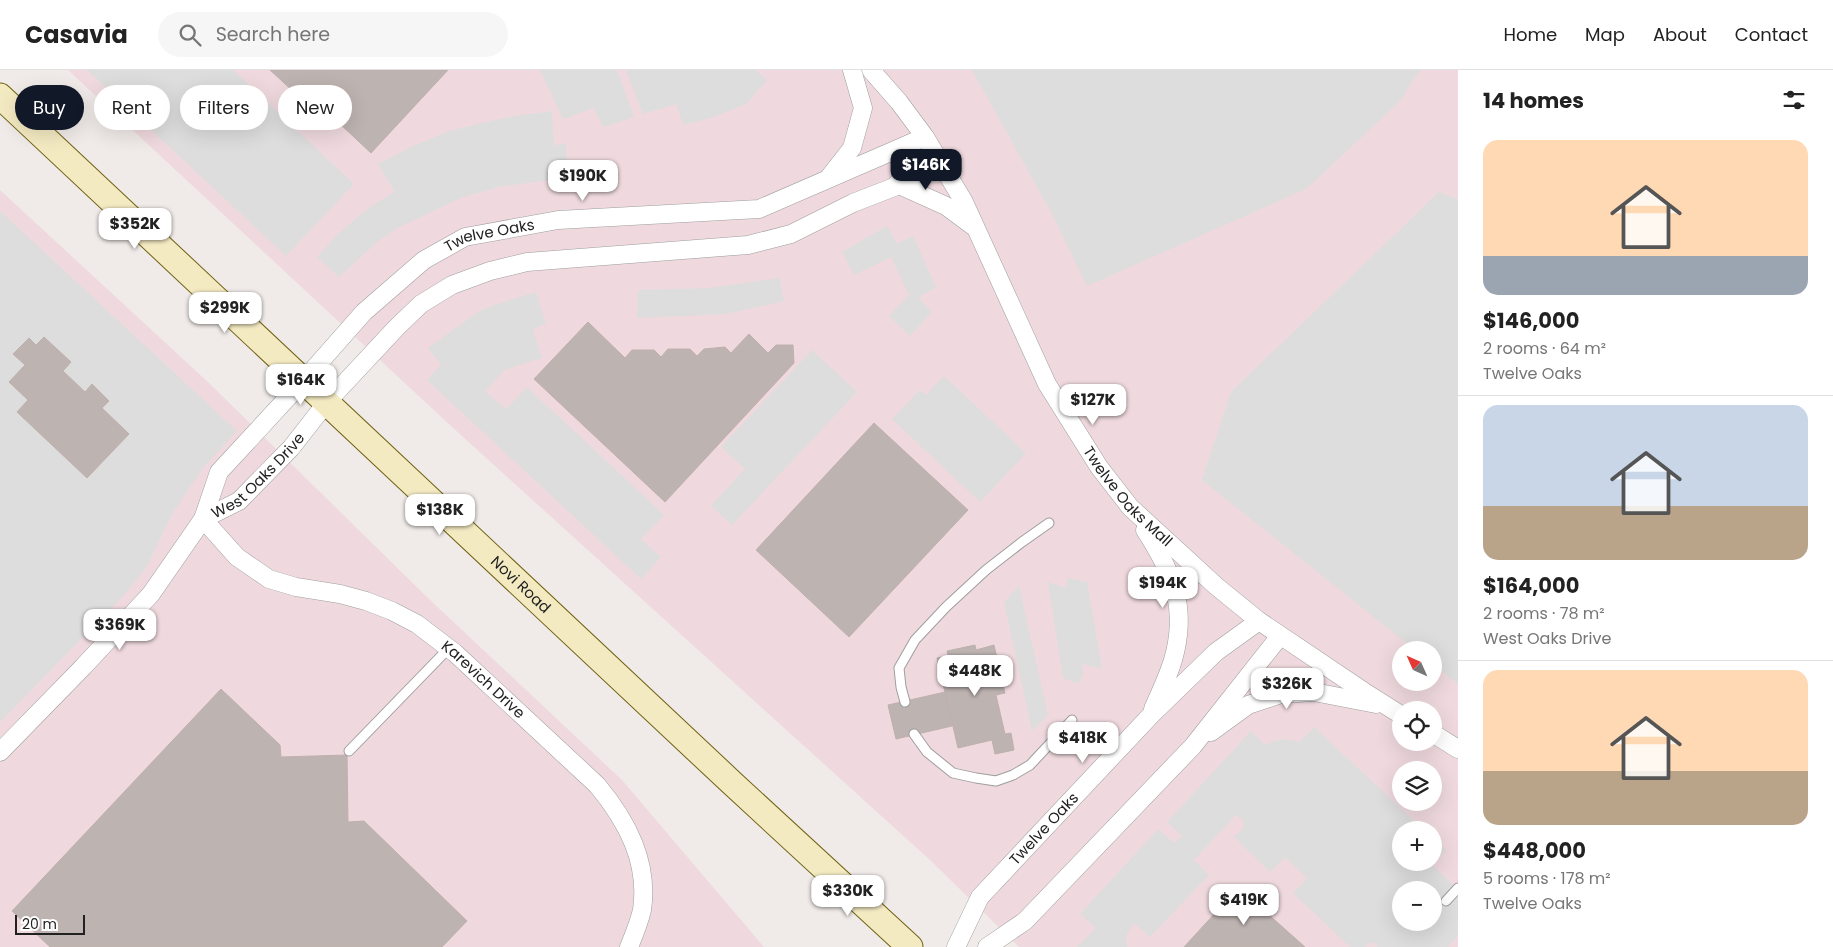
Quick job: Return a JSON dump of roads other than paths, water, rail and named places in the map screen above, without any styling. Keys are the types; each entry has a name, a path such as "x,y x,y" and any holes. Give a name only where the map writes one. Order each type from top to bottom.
{"main road":[{"name":"Novi Road","path":"0,96 732,783 910,947"}],"street":[{"path":"828,178 852,148 863,108 852,70"},
{"name":"Twelve Oaks Mall","path":"871,70 899,102 925,137 964,202 1047,384 1099,467 1130,507 1209,579 1259,621 1392,709"},
{"name":"Twelve Oaks","path":"304,380 364,312 424,260 465,237 558,220 760,209 925,137"},
{"path":"327,402 421,304 452,285 482,274 526,262 748,245 791,234 853,203 897,184 943,168"},
{"path":"897,184 946,206 976,229"},
{"name":"West Oaks Drive","path":"0,752 151,594 203,520 219,472 304,380"},
{"name":"West Oaks Drive","path":"203,520 239,501 291,448 327,402"},
{"path":"1130,507 1160,553 1172,578 1180,608 1178,636 1173,660 1151,715"},
{"name":"Karevich Drive","path":"203,520 237,557 269,579 296,587 340,594 366,601 392,611 417,624 449,648 597,786 612,803 624,822 639,857 643,888 642,910 638,926 629,947"},
{"name":"Twelve Oaks","path":"956,947 980,896 1151,715 1216,652 1259,621"},
{"path":"986,947 1025,922 1193,746 1280,636"},
{"path":"1193,746 1248,704 1281,694 1314,692 1392,710"},
{"path":"1442,739 1458,749"}],"lane":[{"path":"905,702 899,668 915,640 946,607 986,570 1049,523"},
{"path":"349,751 449,648"},
{"path":"914,734 927,752 953,773 996,780 1030,765 1072,720"},
{"path":"1446,901 1458,888"}]}
